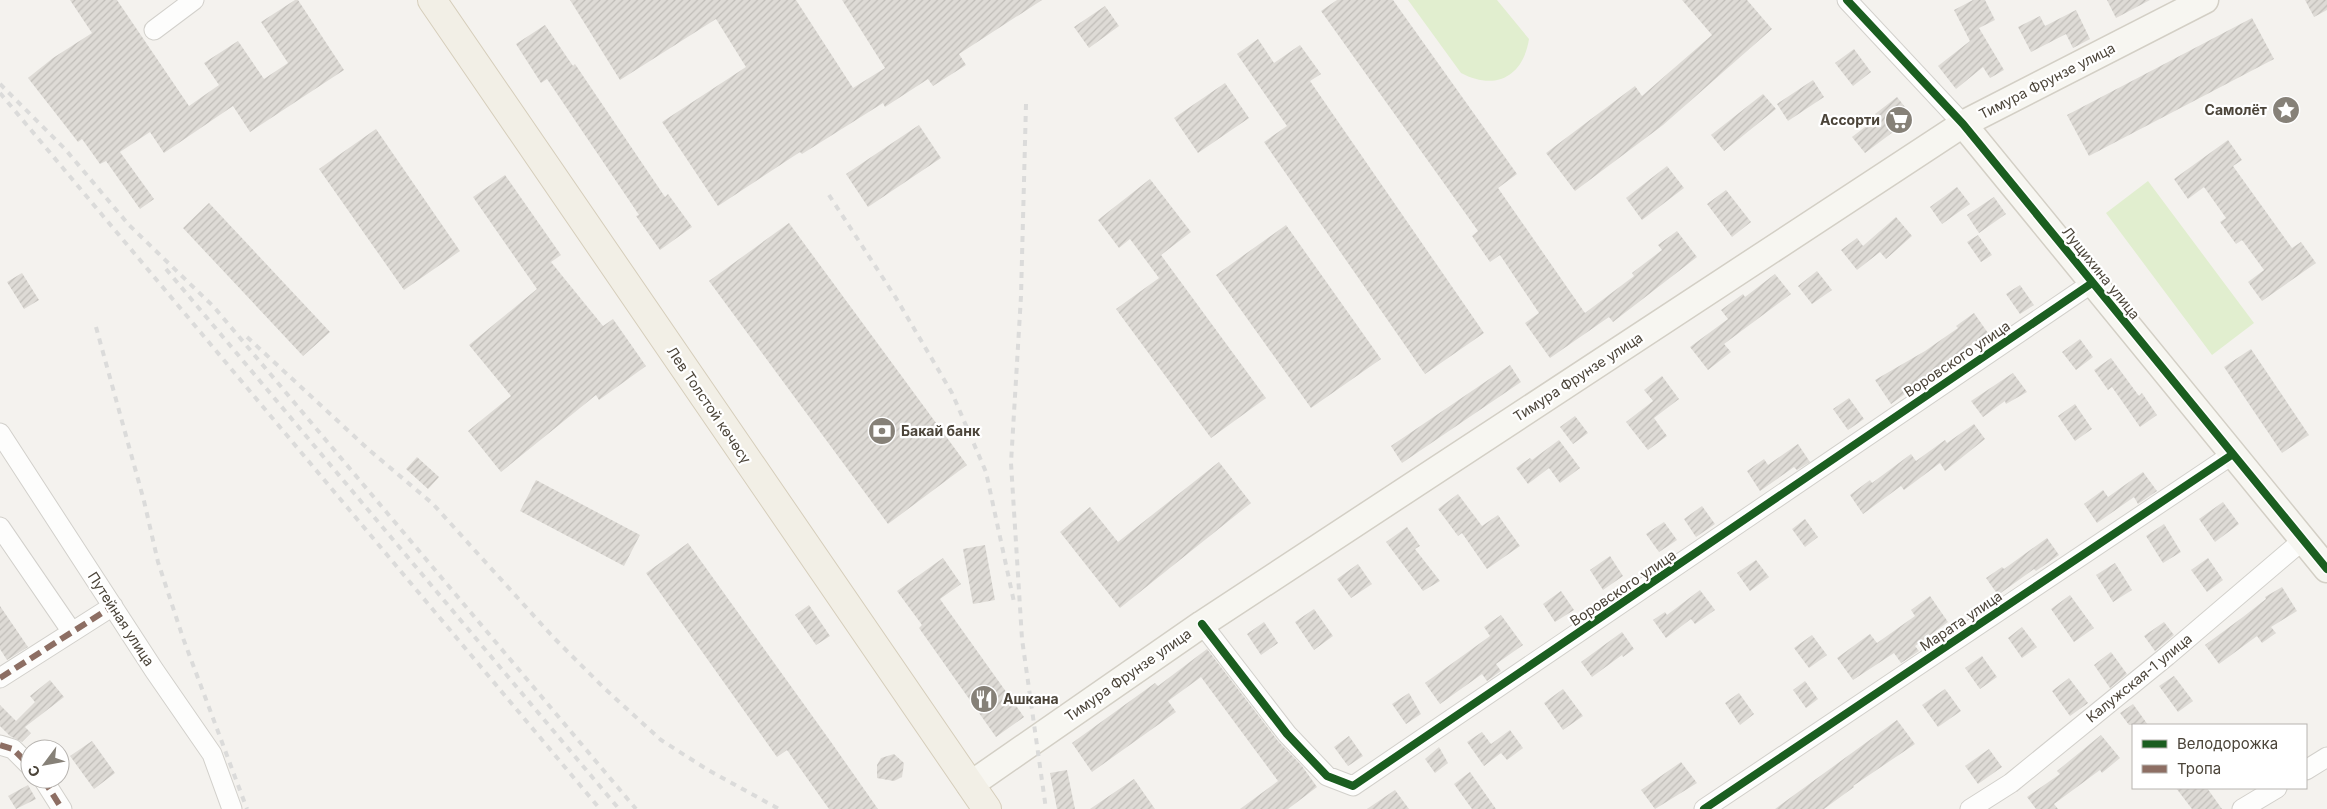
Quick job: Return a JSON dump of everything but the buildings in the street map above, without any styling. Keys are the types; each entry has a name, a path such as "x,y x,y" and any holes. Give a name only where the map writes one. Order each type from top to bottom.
{"main road":[{"name":"Лев Толстой көчөсү","path":"432,0 987,809"},
{"name":"Тимура Фрунзе улица","path":"970,784 1202,624 1962,124 2205,0"},
{"name":"Лущихина улица","path":"1962,124 2327,569"}],"street":[{"path":"154,30 194,0"},
{"name":"Лущихина улица","path":"1847,0 1962,124"},
{"name":"Воровского улица","path":"1202,624 1286,734 1327,776 1353,786 2092,282"},
{"name":"Путейная улица","path":"3,445 212,754 232,809"},
{"name":"Марата улица","path":"1704,809 2233,454"},
{"path":"0,527 72,632"},
{"name":"Калужская-1 улица","path":"1970,809 2018,777 2167,656 2303,540"},
{"path":"0,678 113,606"},
{"path":"0,745 13,749 20,756"},
{"path":"2307,769 2327,757"},
{"path":"49,789 62,809"},
{"path":"2242,809 2275,789"}],"green space":[{"path":"1408,0 1497,0 1529,39 1521,63 1506,77 1496,80 1485,81 1461,73"},
{"path":"2148,181 2254,323 2212,355 2106,213"}],"railway":[{"path":"0,84 65,149 129,225 214,307 636,809"},
{"path":"0,93 600,809"},
{"path":"1026,104 1021,296 1011,463 1022,639 1046,809"},
{"path":"829,195 896,298 952,393 986,472 1014,602"},
{"path":"166,269 619,809"},
{"path":"96,327 144,501 158,562 183,638 247,809"},
{"path":"247,337 368,449 433,504 553,637 604,688 661,740 708,770 779,809"}],"marked path":[{"path":"0,678 113,606"},
{"path":"0,745 13,749 20,756"},
{"path":"49,789 62,809"}],"cycle path":[{"path":"1847,0 1963,124 2327,569"},
{"path":"1202,624 1287,734 1327,776 1353,786 2092,283"},
{"path":"1704,809 2233,454"}],"place":[{"name":"Самолёт","path":"2286,110"},
{"name":"Ассорти","path":"1899,120"},
{"name":"Бакай банк","path":"882,431"},
{"name":"Ашкана","path":"984,699"}]}
